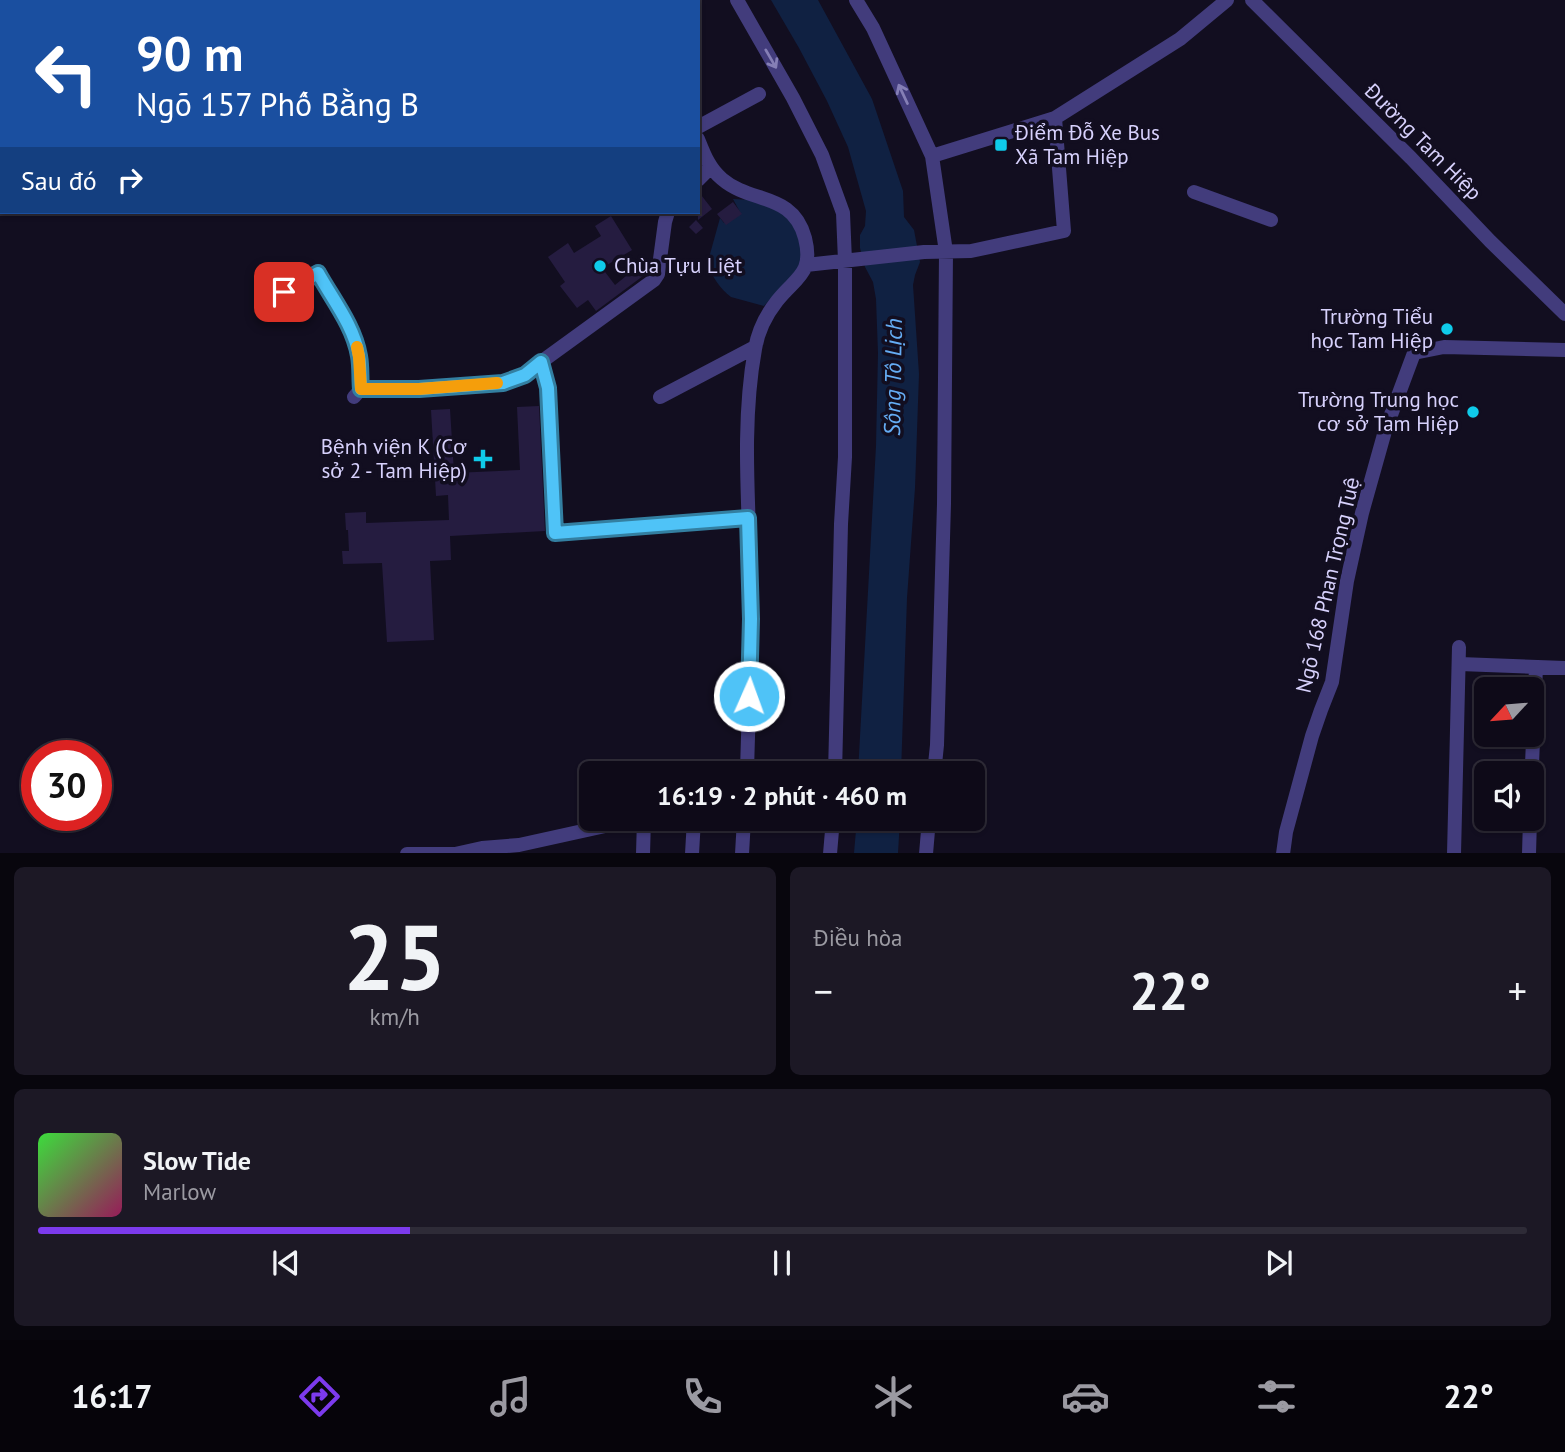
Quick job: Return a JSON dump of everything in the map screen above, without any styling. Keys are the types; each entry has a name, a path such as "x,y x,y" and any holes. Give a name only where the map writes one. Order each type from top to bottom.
{"street":[{"path":"737,0 822,155 843,213 845,457 835,761"},
{"path":"856,0 873,28 932,156 946,251 944,504 935,761"},
{"path":"932,156 1055,118 1180,39 1227,0"},
{"name":"Đường Tam Hiệp","path":"1252,0 1565,314"},
{"path":"700,126 759,94"},
{"path":"806,265 924,252 971,251 1064,231 1055,118"},
{"path":"700,144 705,158 723,180 790,210 799,222 807,253 806,265 800,278 777,301 762,325 755,347 748,404 751,619 747,761"},
{"path":"700,178 711,167"},
{"path":"1194,192 1271,220"},
{"path":"284,292 318,273 355,339 359,357 357,393 503,383 525,375 654,280 658,274 667,214"},
{"path":"660,397 755,347"},
{"name":"Ngõ 168 Phan Trọng Tuệ","path":"1283,853 1286,832 1312,736 1332,682 1347,581 1362,513 1385,430 1414,353 1444,347 1562,347"},
{"path":"541,362 548,388 555,533 748,518"},
{"path":"1454,853 1459,647"},
{"path":"1460,664 1565,668"},
{"path":"1532,761 1536,667"},
{"path":"407,853 472,852 583,831"},
{"path":"643,853 644,831"},
{"path":"692,853 693,831"},
{"path":"742,853 743,831"},
{"path":"830,853 832,831"},
{"path":"926,853 928,831"},
{"path":"1529,853 1530,831"}],"water":[{"name":"Sông Tô Lịch","path":"771,0 818,0 872,99 903,191 904,217 914,230 920,262 913,285 919,374 901,761 859,761 876,446 878,353 876,299 873,282 865,267 860,248 866,211 848,147 799,48"},
{"path":"733,199 768,203 798,224 802,264 764,306 731,297 717,282 707,265 720,218 724,223 740,212"},
{"path":"856,831 899,831 898,853 854,853"}],"building":[{"path":"700,194 712,209 698,220 700,214"},
{"path":"733,202 742,214 726,225 717,214"},
{"path":"611,216 632,250 602,268 615,285 641,264 647,273 596,311 588,300 577,308 560,286 565,282 548,257 568,243 574,253 601,236 595,226"},
{"path":"696,220 703,228 696,234 689,227"},
{"path":"539,406 545,531 450,536 451,560 430,561 434,640 387,642 382,563 343,564 342,551 349,551 345,513 366,512 366,523 449,520 448,495 436,496 431,410 450,409 454,473 520,470 517,407"}],"slow traffic":[{"path":"357,347 361,389 419,389 497,383"}],"place":[{"name":"Điểm Đỗ Xe Bus Xã Tam Hiệp","path":"1001,145"},
{"name":"Chùa Tựu Liệt","path":"600,266"},
{"name":"Trường Tiểu học Tam Hiệp","path":"1447,329"},
{"name":"Trường Trung học cơ sở Tam Hiệp","path":"1473,412"},
{"name":"Bệnh viện K (Cơ sở 2 - Tam Hiệp)","path":"483,459"}],"route":[{"path":"284,292 318,273 355,339 361,389 419,389 503,383 525,375 541,362 548,388 555,533 748,518 751,619 749,696"}]}
